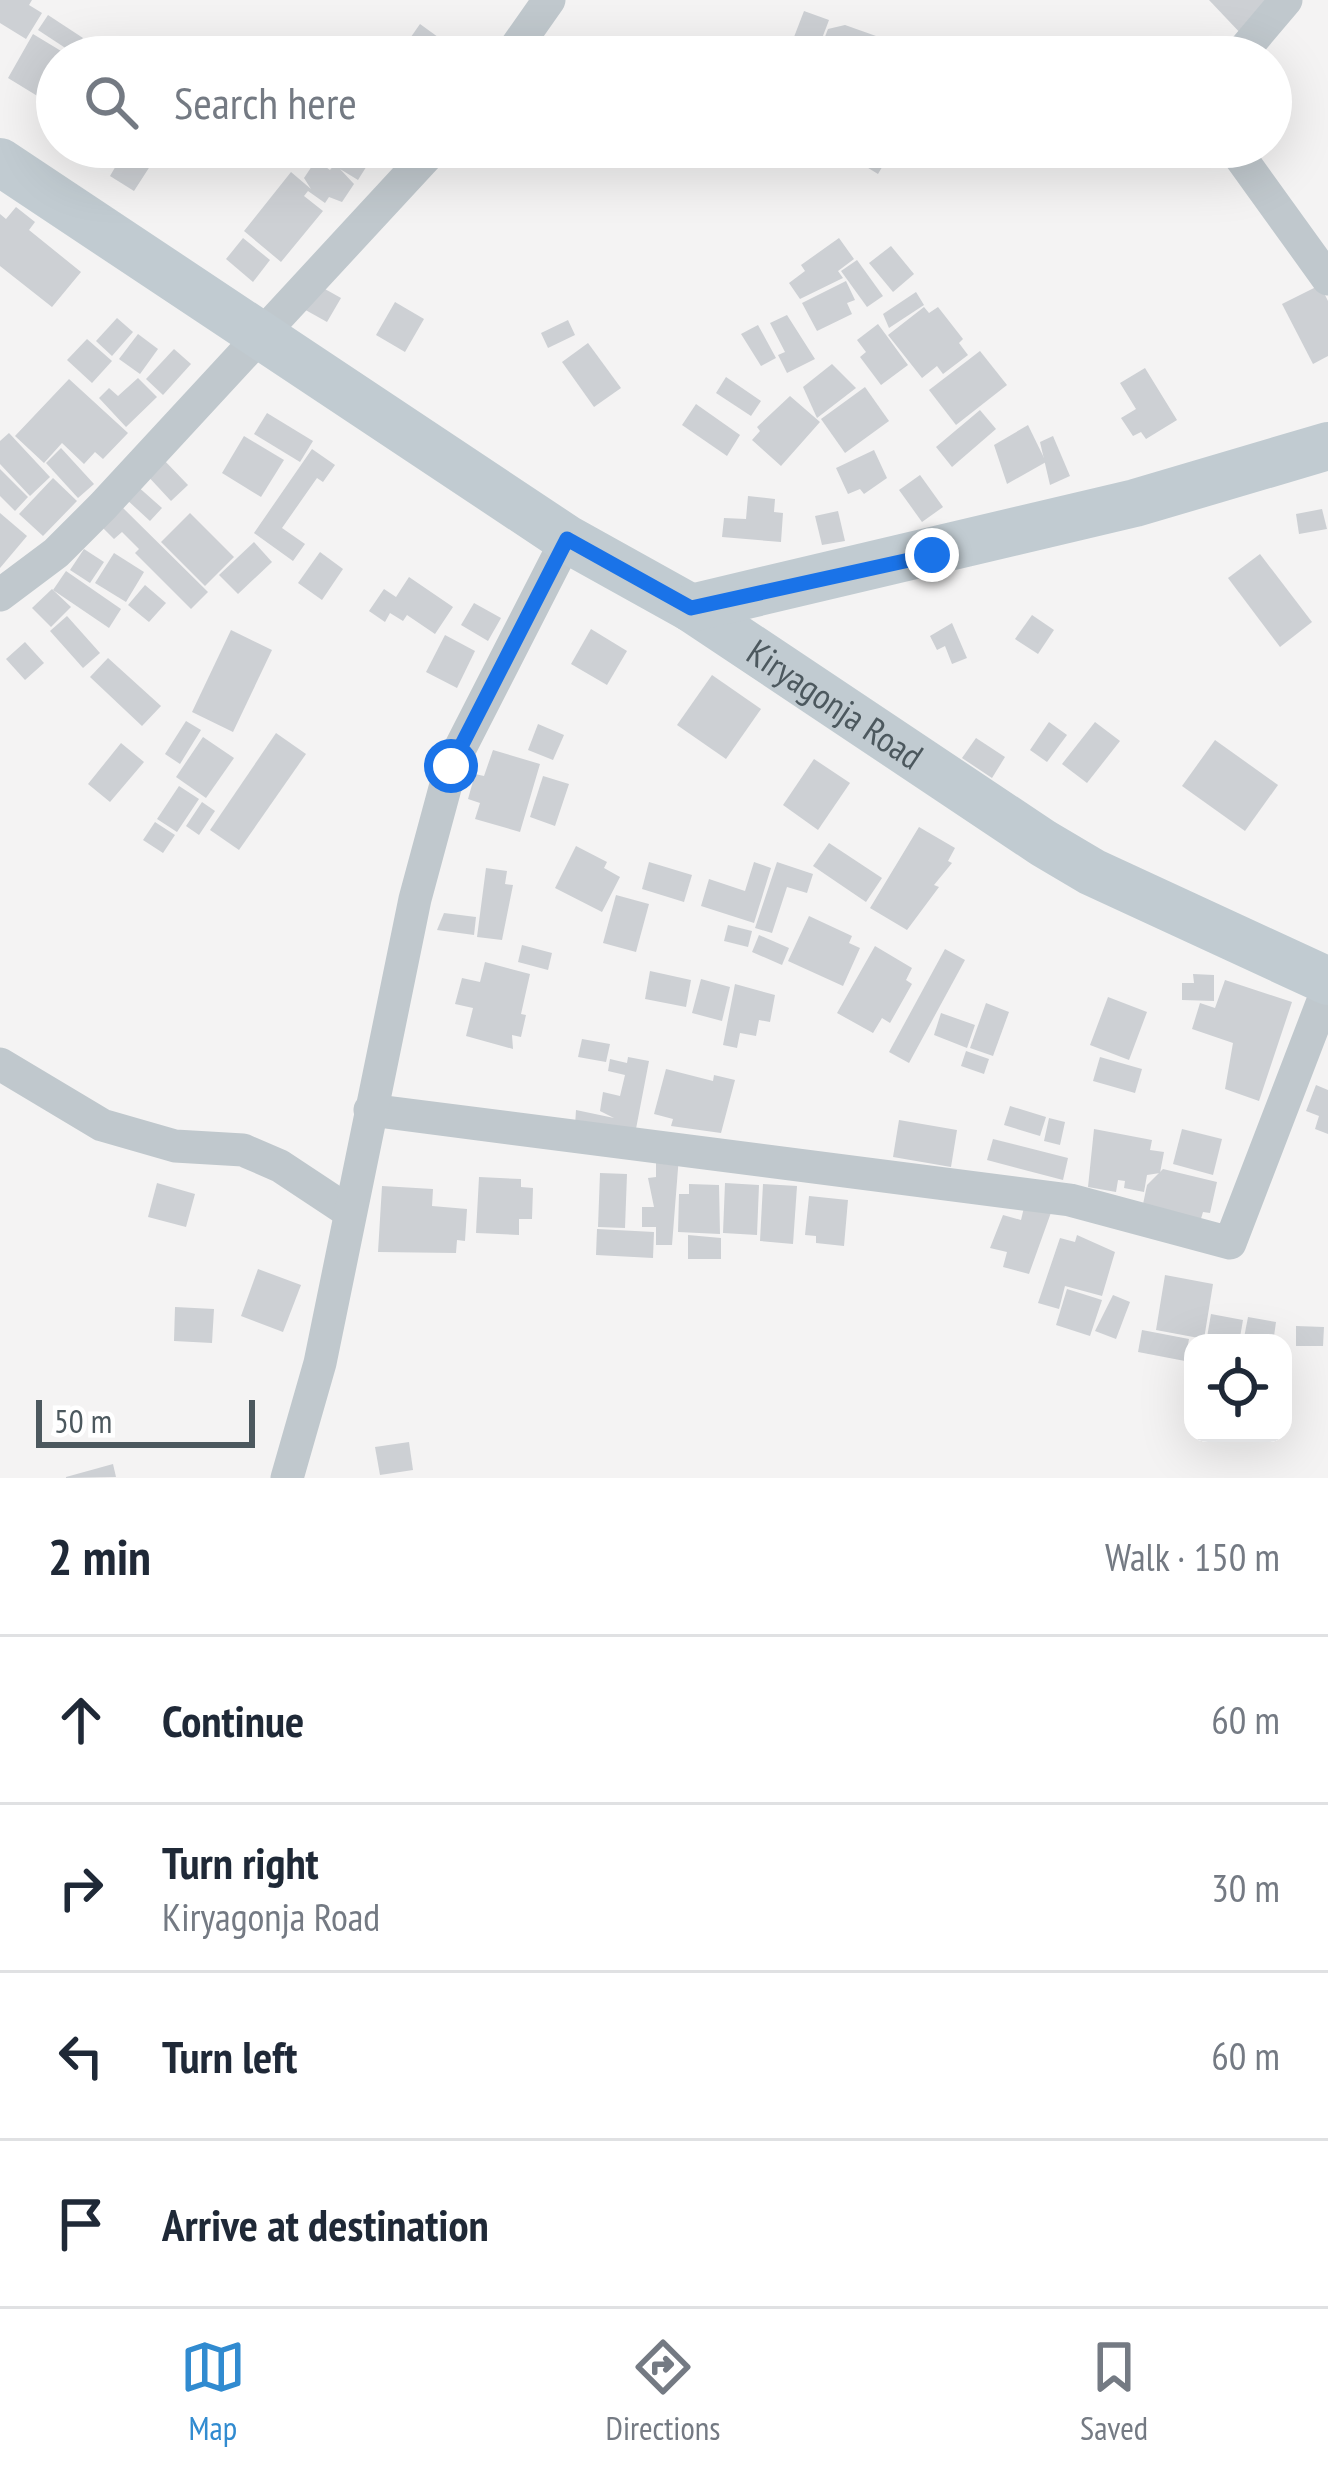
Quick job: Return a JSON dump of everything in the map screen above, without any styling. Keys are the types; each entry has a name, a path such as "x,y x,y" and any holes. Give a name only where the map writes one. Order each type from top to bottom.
{"street":[{"path":"524,36 549,0"},
{"path":"1256,36 1286,0"},
{"name":"Kiryagonja Road","path":"0,162 567,539 691,608 1092,872 1328,984"},
{"path":"0,596 56,553 415,168"},
{"path":"1248,168 1328,279"},
{"path":"691,608 1067,521 1328,446"},
{"path":"287,1478 320,1364 348,1210 416,899 451,766 567,539"},
{"path":"370,1110 1070,1200 1231,1243 1328,984"},
{"path":"0,1064 102,1125 175,1146 242,1150 280,1166 348,1210"}],"building":[{"path":"0,0 32,0 29,5 42,13 26,39 0,23"},
{"path":"1209,0 1284,0 1245,36"},
{"path":"804,11 829,20 823,36 794,36"},
{"path":"48,15 80,36 47,36 38,30"},
{"path":"420,24 437,36 412,36"},
{"path":"845,25 876,36 825,36 828,29"},
{"path":"33,34 36,36 36,95 8,78"},
{"path":"115,168 149,168 134,191 110,176"},
{"path":"311,168 332,168 366,168 358,180 340,169 354,184 342,202 329,197 325,203 308,191 304,196 323,211 281,262 244,231 291,172 311,189 304,178"},
{"path":"16,207 35,222 29,230 81,272 52,307 0,266 0,214 6,219"},
{"path":"243,238 270,260 253,282 226,259"},
{"path":"839,238 854,259 838,271 843,278 800,299 789,283 805,271 801,265"},
{"path":"891,246 914,274 893,292 869,263"},
{"path":"857,260 883,296 867,307 841,271"},
{"path":"846,281 855,300 847,303 852,314 817,331 802,303"},
{"path":"316,284 341,298 327,322 302,308"},
{"path":"1320,285 1328,301 1328,356 1313,364 1282,304"},
{"path":"916,292 924,305 889,328 883,314"},
{"path":"395,302 424,319 405,352 376,335"},
{"path":"924,307 929,313 938,307 963,339 959,343 968,355 943,374 937,366 922,378 888,335"},
{"path":"787,315 815,359 787,373 778,355 785,352 770,323"},
{"path":"117,318 133,332 112,356 96,341"},
{"path":"568,320 575,335 548,348 541,333"},
{"path":"878,324 908,365 881,385 860,357 866,352 857,340"},
{"path":"758,325 776,358 761,366 741,334"},
{"path":"138,334 158,349 140,374 119,359"},
{"path":"87,339 112,361 92,383 67,360"},
{"path":"588,343 621,388 594,407 562,362"},
{"path":"174,349 191,364 163,395 146,379"},
{"path":"980,351 1007,385 956,425 929,390"},
{"path":"832,364 856,388 817,418 803,387"},
{"path":"1145,368 1177,420 1146,439 1141,432 1133,436 1121,418 1136,409 1120,383"},
{"path":"726,377 761,401 751,416 716,393"},
{"path":"138,378 157,397 126,427 99,398 109,388 118,396"},
{"path":"69,379 128,433 103,459 95,452 84,464 62,443 44,463 15,436"},
{"path":"865,387 889,421 845,453 821,419"},
{"path":"790,396 820,422 781,466 752,440 760,431 757,427"},
{"path":"696,404 740,435 727,456 682,425"},
{"path":"980,410 996,429 952,467 936,447"},
{"path":"267,413 313,441 300,462 254,434"},
{"path":"1028,425 1046,462 1007,484 994,445"},
{"path":"9,433 50,477 30,496 0,464 0,441"},
{"path":"244,436 284,460 261,497 222,473"},
{"path":"1053,436 1070,476 1050,485 1040,442"},
{"path":"61,448 94,484 78,498 46,463"},
{"path":"312,449 335,465 323,482 317,478 282,528 305,544 293,561 254,533"},
{"path":"874,450 887,478 864,494 860,489 848,494 836,468"},
{"path":"162,458 188,485 171,501 145,473"},
{"path":"0,469 28,497 15,511 0,496"},
{"path":"920,475 943,507 922,522 899,490"},
{"path":"53,478 77,501 43,536 19,514"},
{"path":"136,485 162,508 150,521 125,498"},
{"path":"748,496 775,499 774,512 783,513 781,542 722,537 724,518 746,519"},
{"path":"123,508 208,592 191,609 135,553 139,549 122,532 114,539 103,528"},
{"path":"1322,509 1327,529 1299,534 1296,514"},
{"path":"838,511 845,541 822,545 815,516"},
{"path":"0,513 27,536 0,568"},
{"path":"190,513 234,557 205,586 161,542"},
{"path":"254,542 272,562 238,594 219,575"},
{"path":"84,549 104,562 90,583 70,570"},
{"path":"320,552 343,569 322,600 298,583"},
{"path":"114,553 144,572 126,602 95,583"},
{"path":"1260,554 1312,622 1280,647 1228,578"},
{"path":"66,571 121,609 109,628 53,590"},
{"path":"409,577 453,607 435,634 407,615 403,621 390,613 385,622 369,611 384,589 396,597"},
{"path":"145,585 166,603 149,622 128,605"},
{"path":"52,589 71,607 51,627 32,608"},
{"path":"474,603 501,618 488,641 461,625"},
{"path":"1032,615 1054,630 1038,654 1015,639"},
{"path":"67,616 100,653 83,668 50,631"},
{"path":"952,623 967,658 952,664 945,646 937,650 930,636"},
{"path":"591,629 627,651 607,685 571,664"},
{"path":"231,630 272,650 233,732 192,712"},
{"path":"445,635 475,651 457,688 426,672"},
{"path":"25,642 44,663 25,680 6,659"},
{"path":"108,658 161,706 142,726 90,677"},
{"path":"712,675 761,709 726,759 677,725"},
{"path":"186,721 201,730 180,764 165,754"},
{"path":"1049,722 1067,735 1047,762 1030,750"},
{"path":"1095,722 1120,741 1087,783 1062,764"},
{"path":"538,724 564,735 553,760 528,750"},
{"path":"276,733 306,754 239,850 210,830"},
{"path":"203,737 234,758 206,798 176,777"},
{"path":"976,738 1005,757 992,778 962,758"},
{"path":"1215,740 1278,785 1245,831 1182,786"},
{"path":"121,743 144,762 110,802 88,784"},
{"path":"493,750 540,764 520,832 475,819 480,803 468,799 475,774 484,776"},
{"path":"814,759 850,783 818,830 783,805"},
{"path":"543,776 569,784 555,826 530,817"},
{"path":"179,786 199,799 177,832 157,819"},
{"path":"202,802 215,811 199,835 186,826"},
{"path":"155,822 175,835 163,853 143,840"},
{"path":"919,827 955,848 948,861 952,863 934,885 939,887 907,930 870,908"},
{"path":"829,843 882,878 866,902 813,866"},
{"path":"576,846 607,862 604,868 620,877 602,912 555,888"},
{"path":"649,862 692,875 684,902 642,889"},
{"path":"754,862 771,868 754,923 701,906 709,879 745,891"},
{"path":"777,862 813,874 807,893 787,887 772,933 755,928"},
{"path":"486,868 507,871 505,884 513,885 502,940 477,937"},
{"path":"616,895 649,904 636,952 603,943"},
{"path":"444,913 476,917 474,935 437,930"},
{"path":"809,916 852,936 849,943 860,948 843,986 788,961"},
{"path":"728,925 752,931 748,947 724,941"},
{"path":"759,935 789,948 782,965 752,952"},
{"path":"522,945 552,953 548,970 518,962"},
{"path":"875,946 912,968 906,980 912,984 890,1023 882,1018 873,1033 837,1013"},
{"path":"945,949 965,960 909,1063 889,1052"},
{"path":"485,962 530,974 521,1014 526,1015 521,1037 512,1035 513,1049 466,1036 473,1008 455,1004 462,978 480,982"},
{"path":"650,971 691,980 686,1007 645,999"},
{"path":"1193,974 1214,975 1214,1001 1182,1000 1182,983 1194,983"},
{"path":"701,979 730,987 722,1021 692,1013"},
{"path":"1225,980 1292,1002 1259,1101 1225,1089 1233,1043 1192,1029 1200,1003 1215,1008"},
{"path":"735,984 775,995 770,1022 759,1020 756,1036 740,1033 737,1048 723,1045"},
{"path":"1108,997 1147,1012 1129,1060 1090,1045"},
{"path":"986,1003 1009,1012 993,1056 970,1048"},
{"path":"941,1013 975,1025 967,1048 934,1035"},
{"path":"582,1039 610,1044 606,1062 578,1057"},
{"path":"966,1051 989,1059 984,1074 961,1066"},
{"path":"628,1057 649,1061 635,1134 575,1126 576,1110 614,1118 600,1111 603,1092 620,1096 625,1075 608,1071 610,1059 627,1063"},
{"path":"1100,1057 1142,1069 1135,1093 1093,1081"},
{"path":"666,1069 713,1081 714,1075 735,1080 721,1133 671,1126 673,1119 654,1114"},
{"path":"1316,1085 1328,1090 1328,1134 1315,1129 1319,1116 1306,1111"},
{"path":"1010,1106 1046,1117 1040,1136 1004,1125"},
{"path":"1049,1118 1065,1122 1060,1145 1044,1141"},
{"path":"899,1120 957,1130 951,1167 893,1157"},
{"path":"1094,1129 1152,1140 1150,1150 1164,1152 1160,1173 1147,1175 1144,1192 1124,1188 1125,1181 1118,1180 1116,1192 1088,1187"},
{"path":"1182,1129 1222,1139 1213,1175 1173,1164"},
{"path":"993,1139 1068,1158 1063,1180 987,1160"},
{"path":"656,1156 679,1156 672,1245 656,1245 656,1227 642,1227 642,1207 654,1207 648,1178 656,1177"},
{"path":"1163,1169 1217,1182 1210,1213 1203,1212 1200,1222 1142,1209 1147,1185"},
{"path":"600,1173 627,1174 625,1228 598,1227"},
{"path":"479,1177 521,1179 521,1187 533,1188 532,1219 519,1219 519,1235 476,1233"},
{"path":"157,1183 195,1194 186,1227 148,1217"},
{"path":"725,1183 759,1185 757,1235 723,1233"},
{"path":"689,1184 719,1185 720,1234 678,1232 679,1194 689,1194"},
{"path":"763,1184 797,1186 793,1244 760,1241"},
{"path":"382,1186 433,1189 432,1206 467,1209 465,1241 457,1240 456,1253 378,1252"},
{"path":"809,1196 848,1200 844,1246 816,1243 816,1236 805,1235"},
{"path":"1026,1199 1053,1207 1029,1274 1003,1267 1007,1252 990,1248 1003,1215 1021,1220"},
{"path":"597,1229 654,1232 653,1258 596,1255"},
{"path":"688,1235 721,1238 721,1259 688,1259"},
{"path":"1077,1235 1115,1252 1102,1296 1065,1286 1059,1309 1038,1303 1060,1238 1075,1242"},
{"path":"258,1269 301,1285 283,1332 241,1316"},
{"path":"1165,1275 1213,1284 1205,1334 1156,1330"},
{"path":"1067,1289 1102,1300 1090,1336 1056,1325"},
{"path":"1113,1295 1130,1302 1116,1339 1095,1331"},
{"path":"175,1307 214,1309 212,1343 174,1341"},
{"path":"1211,1314 1243,1320 1241,1334 1208,1334"},
{"path":"1248,1317 1276,1322 1274,1334 1245,1334"},
{"path":"1296,1326 1324,1327 1323,1346 1296,1346"},
{"path":"1142,1330 1184,1338 1184,1361 1138,1352"},
{"path":"409,1442 413,1470 380,1475 375,1447"},
{"path":"113,1464 116,1477 66,1478 66,1477"}],"route":[{"path":"451,766 567,539 691,608 932,555"}]}
